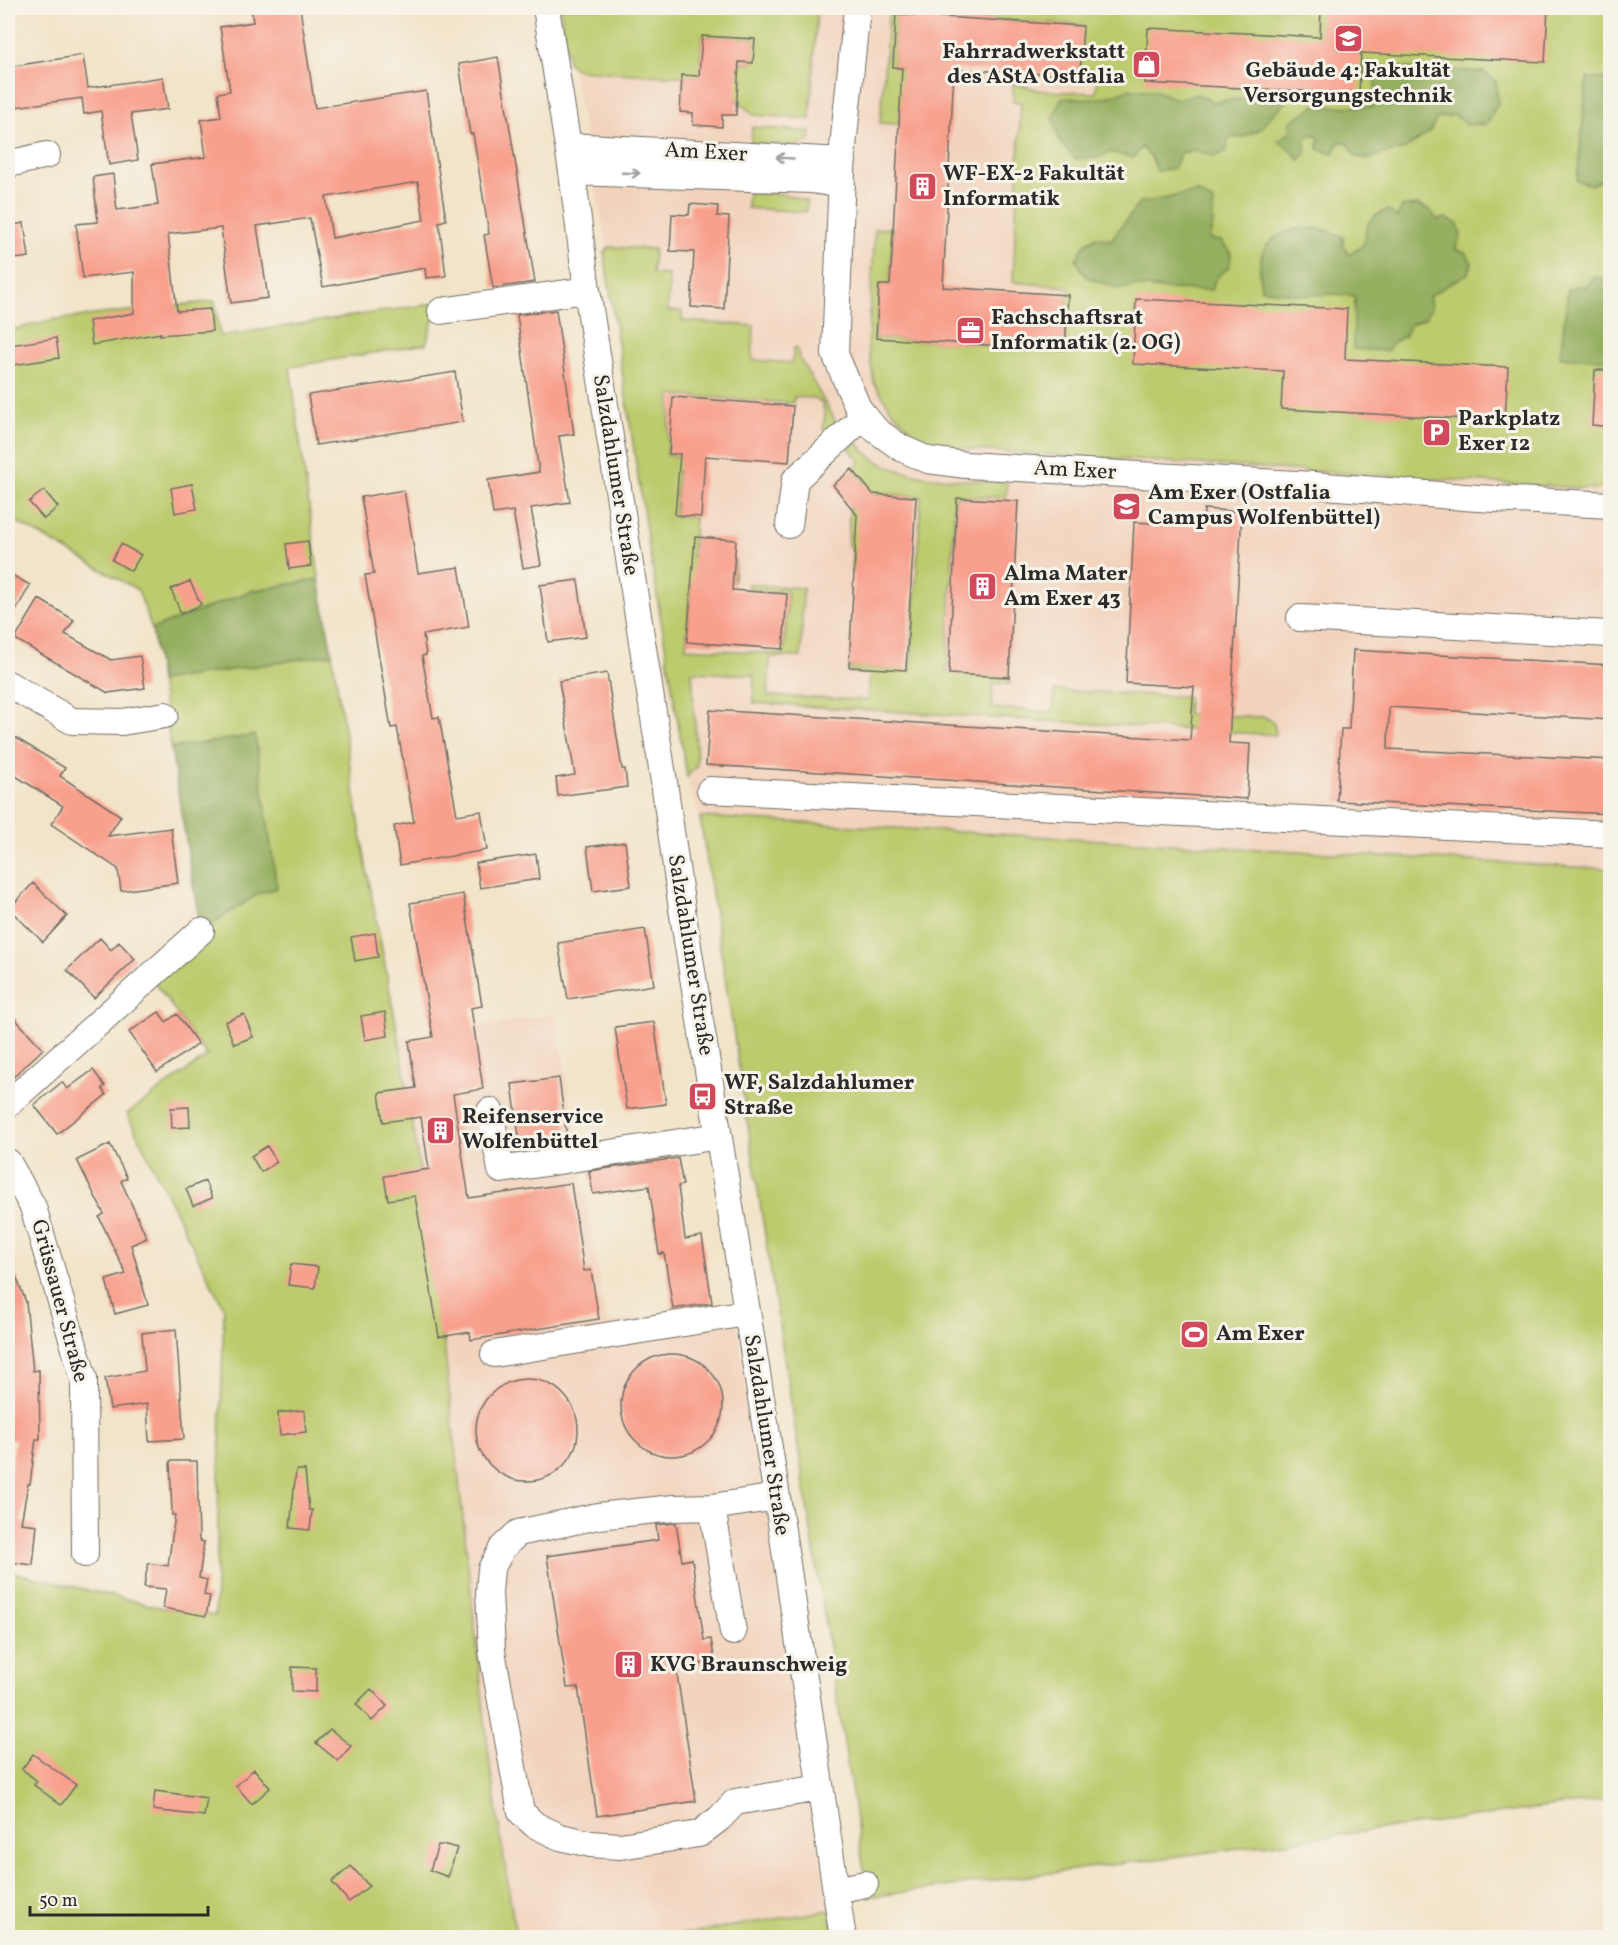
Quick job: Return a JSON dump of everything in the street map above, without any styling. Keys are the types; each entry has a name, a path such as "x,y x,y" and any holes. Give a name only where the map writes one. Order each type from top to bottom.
{"street":[{"name":"Salzdahlumer Straße","path":"546,8 572,172 587,290 664,782 681,909 777,1497 843,1938"},
{"name":"Am Exer","path":"857,8 842,173 836,354 854,399 864,416 876,429 901,448 928,460 966,465 1611,505"},
{"name":"Am Exer","path":"568,146 842,173"},
{"path":"8,164 47,155"},
{"name":"Am Exer","path":"572,172 812,180 842,173"},
{"path":"441,311 587,290"},
{"path":"789,525 795,480 864,416"},
{"path":"1300,618 1611,634"},
{"path":"8,684 72,721 122,722 165,715"},
{"path":"710,790 1611,834"},
{"path":"8,1104 201,931"},
{"path":"490,1111 501,1170 719,1136"},
{"name":"Grüssauer Straße","path":"8,1162 33,1207 84,1379 85,1554"},
{"path":"494,1354 746,1313"},
{"path":"777,1497 712,1507 674,1508 598,1516 518,1533 503,1547 491,1569 489,1592 492,1651 521,1812 535,1825 560,1837 591,1844 620,1846 699,1834 720,1818 735,1802 820,1788"},
{"path":"712,1507 733,1632"},
{"path":"836,1890 865,1884"}],"shaded area":[{"name":"Am Exer (Ostfalia Campus Wolfenbüttel)","path":"560,8 1610,8 1610,869 700,817 689,788 604,252 606,242"},
{"path":"556,1014 606,1323 734,1304 830,1910 660,1937 516,1937 484,1719 437,1279 399,1039"}],"green space":[{"path":"560,8 817,8 810,119 754,115 737,100 727,62 753,63 754,39 702,36 700,60 714,61 706,76 663,76 578,70 568,61"},
{"path":"889,8 1610,8 1610,490 975,450 943,447 916,434 893,412 874,383 868,347 875,229 893,228 890,285 879,285 876,338 1065,349 1070,291 1068,287 1013,282 1021,102 1013,101 1013,83 1042,91 1096,93 1098,70 1080,69 1082,25 896,14 893,67 903,68 899,124 880,123"},
{"path":"1386,67 1484,72 1496,82 1498,103 1487,124 1467,125 1455,115 1437,118 1430,132 1405,149 1378,155 1371,159 1356,157 1348,143 1339,142 1334,154 1318,149 1319,138 1313,134 1305,140 1306,153 1299,160 1291,150 1278,141 1290,132 1290,122 1314,106 1373,107 1376,81"},
{"path":"1587,78 1610,79 1610,169 1603,179 1592,185 1577,181"},
{"path":"1129,89 1154,90 1176,99 1197,94 1213,102 1238,99 1287,101 1261,129 1243,137 1229,138 1226,153 1213,156 1194,150 1181,153 1174,168 1157,171 1152,159 1142,147 1133,158 1110,152 1098,158 1075,159 1060,142 1053,118 1061,99 1100,98"},
{"path":"752,127 811,132 810,141 796,146 751,143"},
{"path":"1198,192 1213,202 1213,223 1209,240 1221,241 1231,254 1229,267 1216,278 1211,290 1136,286 1119,289 1086,277 1076,260 1085,244 1096,237 1111,240 1140,202"},
{"path":"748,193 778,194 800,199 807,202 806,212 747,208"},
{"path":"1418,205 1430,210 1437,220 1446,218 1458,224 1461,235 1455,249 1465,252 1472,263 1467,275 1429,296 1431,307 1426,318 1409,325 1405,336 1392,343 1388,351 1353,349 1355,296 1300,295 1261,289 1260,265 1264,249 1284,233 1315,228 1334,233 1343,237 1343,245 1349,255 1364,244 1367,226 1376,215 1388,210 1397,217 1402,207"},
{"path":"610,247 654,249 652,274 669,275 668,311 682,311 682,321 754,326 752,360 792,363 794,348 797,348 799,357 836,422 825,431 822,402 814,398 794,397 793,403 671,395 667,455 698,458 697,473 677,472 675,516 695,518 692,556 735,560 734,580 730,587 691,585 686,648 784,654 788,592 748,589 748,584 803,588 801,657 770,657 768,696 867,700 870,673 849,672 849,667 911,670 921,497 863,492 857,572 852,572 852,550 848,545 850,501 846,501 865,482 854,469 860,462 849,448 857,442 869,455 885,465 905,472 947,479 1007,482 1006,498 958,496 955,499 947,673 1009,677 1010,684 993,683 992,708 1052,712 1055,690 1188,697 1187,714 1264,717 1273,723 1276,735 754,703 754,675 692,672 697,765 687,777 647,536 604,252"},
{"path":"1595,277 1606,279 1602,290 1610,292 1610,360 1560,357 1568,289 1586,286"},
{"path":"215,301 220,336 438,303 426,344 290,367 319,579 251,591 152,629 138,590 8,517 8,331 51,320"},
{"path":"319,579 332,654 160,681 152,629 251,591"},
{"path":"332,654 367,871 399,1039 437,1279 490,1767 516,1937 8,1937 8,1571 163,1608 215,1616 224,1309 127,1114 207,1056 150,976 201,931 160,681"},
{"path":"255,735 277,888 258,894 201,931 171,748"},
{"name":"Am Exer","path":"700,817 1610,869 1610,1799 868,1897"},
{"path":"830,1910 833,1931 792,1938 660,1938"}],"building":[{"path":"251,8 300,8 315,108 426,91 446,220 439,222 446,276 426,278 425,268 323,287 310,218 257,226 268,298 231,303 221,228 168,234 177,311 210,309 212,331 160,335 161,333 92,345 89,321 134,313 134,272 83,278 76,224 98,222 93,177 113,174 117,210 158,205 152,164 206,157 201,120 221,117 218,93 230,91 220,27 253,22","holes":["418,182 424,220 332,238 326,197"]},
{"path":"1321,8 1548,8 1545,62 1361,53 1359,94 1145,83 1148,28 1320,37"},
{"name":"WF-EX-2 Fakultät Informatik","path":"896,14 1083,26 1080,76 954,69 943,287 1068,295 1065,350 876,338 879,285 890,285 902,68 893,67"},
{"path":"702,36 755,39 753,63 739,62 736,115 722,115 722,127 693,125 693,113 680,112 682,75 699,76"},
{"path":"83,55 88,88 163,77 168,109 131,114 138,160 109,165 101,111 84,114 82,98 8,108 8,67"},
{"path":"498,57 535,282 493,288 484,235 489,234 459,64"},
{"path":"690,204 718,206 717,216 729,217 724,309 691,307 694,252 670,251 672,214 689,215"},
{"path":"24,223 29,257 8,260 8,226"},
{"path":"1136,299 1347,309 1345,359 1508,367 1505,421 1281,409 1283,371 1133,364"},
{"path":"556,310 574,434 559,436 570,502 531,508 541,565 523,568 513,511 493,514 488,480 539,472 517,315"},
{"path":"56,338 59,358 14,365 10,345"},
{"path":"1595,370 1611,370 1611,427 1592,425"},
{"path":"455,372 463,422 316,445 308,395"},
{"path":"673,397 793,406 789,462 705,456 701,517 675,515 680,454 669,454"},
{"path":"852,469 873,494 916,497 906,670 849,667 857,515 833,485"},
{"path":"192,484 197,509 175,513 171,488"},
{"path":"44,490 58,507 44,519 29,502"},
{"path":"404,490 418,573 459,567 469,627 423,635 426,655 422,656 433,718 439,717 457,815 481,811 487,850 400,865 394,826 414,822 397,727 391,728 365,575 374,574 361,497"},
{"name":"Alma Mater Am Exer 43","path":"957,498 1018,501 1009,677 949,674"},
{"path":"1204,509 1242,512 1229,743 1250,744 1247,799 706,765 710,710 1190,740 1194,687 1126,683 1134,522 1203,526"},
{"path":"695,537 736,540 732,590 787,594 783,649 687,642"},
{"path":"308,541 311,566 289,569 286,544"},
{"path":"121,544 141,555 131,571 112,560"},
{"path":"8,573 30,585 8,625"},
{"path":"578,580 586,637 548,642 540,585"},
{"path":"190,581 201,605 181,614 171,589"},
{"path":"39,599 74,620 65,634 111,660 140,656 145,688 108,693 15,639"},
{"path":"1353,650 1611,665 1611,720 1389,707 1388,749 1611,760 1611,814 1337,801 1341,729 1349,729"},
{"path":"607,673 622,769 625,769 627,787 558,796 556,778 575,775 559,681"},
{"path":"8,733 65,768 60,776 121,816 108,836 171,828 178,883 121,891 118,869 51,824 63,806 8,771"},
{"path":"625,842 631,886 593,891 587,847"},
{"path":"536,854 539,879 480,888 476,863"},
{"path":"33,883 67,916 43,942 9,909"},
{"path":"463,894 482,1006 471,1008 483,1089 453,1094 469,1198 571,1183 584,1271 591,1270 599,1319 471,1340 470,1332 439,1337 415,1196 388,1200 384,1176 429,1169 421,1117 383,1122 379,1093 416,1088 409,1041 433,1037 410,903"},
{"path":"645,929 654,985 568,999 558,943"},
{"path":"375,933 378,957 355,961 351,937"},
{"path":"100,938 111,950 119,942 135,959 94,998 67,970"},
{"path":"8,1011 43,1049 8,1082"},
{"path":"159,1012 166,1022 177,1014 198,1044 157,1072 129,1032"},
{"path":"385,1012 388,1036 365,1040 361,1016"},
{"path":"244,1014 253,1037 234,1044 225,1022"},
{"path":"654,1022 666,1104 627,1109 615,1027"},
{"path":"93,1070 105,1086 102,1088 106,1095 57,1134 34,1105 62,1082 67,1089"},
{"path":"559,1078 567,1137 520,1144 512,1084"},
{"path":"189,1107 190,1127 172,1128 171,1108"},
{"path":"110,1144 127,1178 121,1181 147,1238 131,1245 148,1305 115,1314 106,1280 126,1274 99,1217 104,1214 77,1160"},
{"path":"267,1146 277,1162 261,1172 251,1156"},
{"path":"678,1158 683,1185 678,1186 685,1239 702,1236 712,1303 673,1309 664,1253 659,1254 649,1186 593,1194 589,1171"},
{"path":"205,1181 212,1198 193,1206 186,1189"},
{"path":"8,1258 26,1302 33,1371 39,1370 40,1439 36,1439 30,1484 28,1484 21,1523 37,1525 33,1565 8,1562 8,1480 15,1439 8,1439"},
{"path":"291,1264 318,1267 315,1288 288,1285"},
{"path":"176,1329 184,1439 149,1441 147,1404 110,1409 105,1378 145,1371 142,1333"},
{"path":"672,1354 692,1358 708,1369 719,1385 723,1405 719,1425 708,1441 692,1452 672,1456 652,1452 636,1441 625,1425 621,1405 625,1385 636,1369 652,1358"},
{"path":"527,1379 547,1383 563,1394 574,1410 578,1430 574,1450 563,1466 547,1477 527,1481 507,1477 491,1466 480,1450 476,1430 480,1410 491,1394 507,1383"},
{"path":"304,1410 306,1432 280,1435 278,1413"},
{"path":"170,1461 197,1461 199,1541 204,1542 199,1578 207,1580 204,1595 210,1596 206,1616 163,1608 166,1589 144,1587 148,1563 168,1566 175,1515 172,1515"},
{"path":"296,1470 305,1470 309,1510 312,1510 310,1530 290,1528"},
{"name":"KVG Braunschweig","path":"676,1523 682,1561 692,1559 704,1640 711,1639 715,1662 676,1667 696,1801 597,1816 578,1687 567,1688 547,1556 658,1540 656,1525"},
{"path":"292,1667 316,1668 316,1692 292,1691"},
{"path":"371,1689 387,1706 372,1721 356,1704"},
{"path":"330,1729 351,1746 338,1761 316,1743"},
{"path":"33,1754 76,1785 61,1805 34,1785 37,1781 22,1769"},
{"path":"254,1769 270,1788 252,1804 236,1786"},
{"path":"155,1791 207,1798 204,1816 153,1810"},
{"path":"438,1845 457,1848 448,1877 430,1870"},
{"path":"351,1866 369,1886 349,1902 332,1882"}],"place":[{"name":"Gebäude 4: Fakultät Versorgungstechnik","path":"1348,39"},
{"name":"Fahrradwerkstatt des AStA Ostfalia","path":"1146,65"},
{"name":"WF-EX-2 Fakultät Informatik","path":"922,187"},
{"name":"Fachschaftsrat Informatik (2. OG)","path":"970,331"},
{"name":"Parkplatz Exer 12","path":"1437,432"},
{"name":"Am Exer (Ostfalia Campus Wolfenbüttel)","path":"1127,506"},
{"name":"Alma Mater Am Exer 43","path":"983,587"},
{"name":"WF, Salzdahlumer Straße","path":"703,1096"},
{"name":"Reifenservice Wolfenbüttel","path":"441,1130"},
{"name":"Am Exer","path":"1195,1334"},
{"name":"KVG Braunschweig","path":"629,1665"}]}
